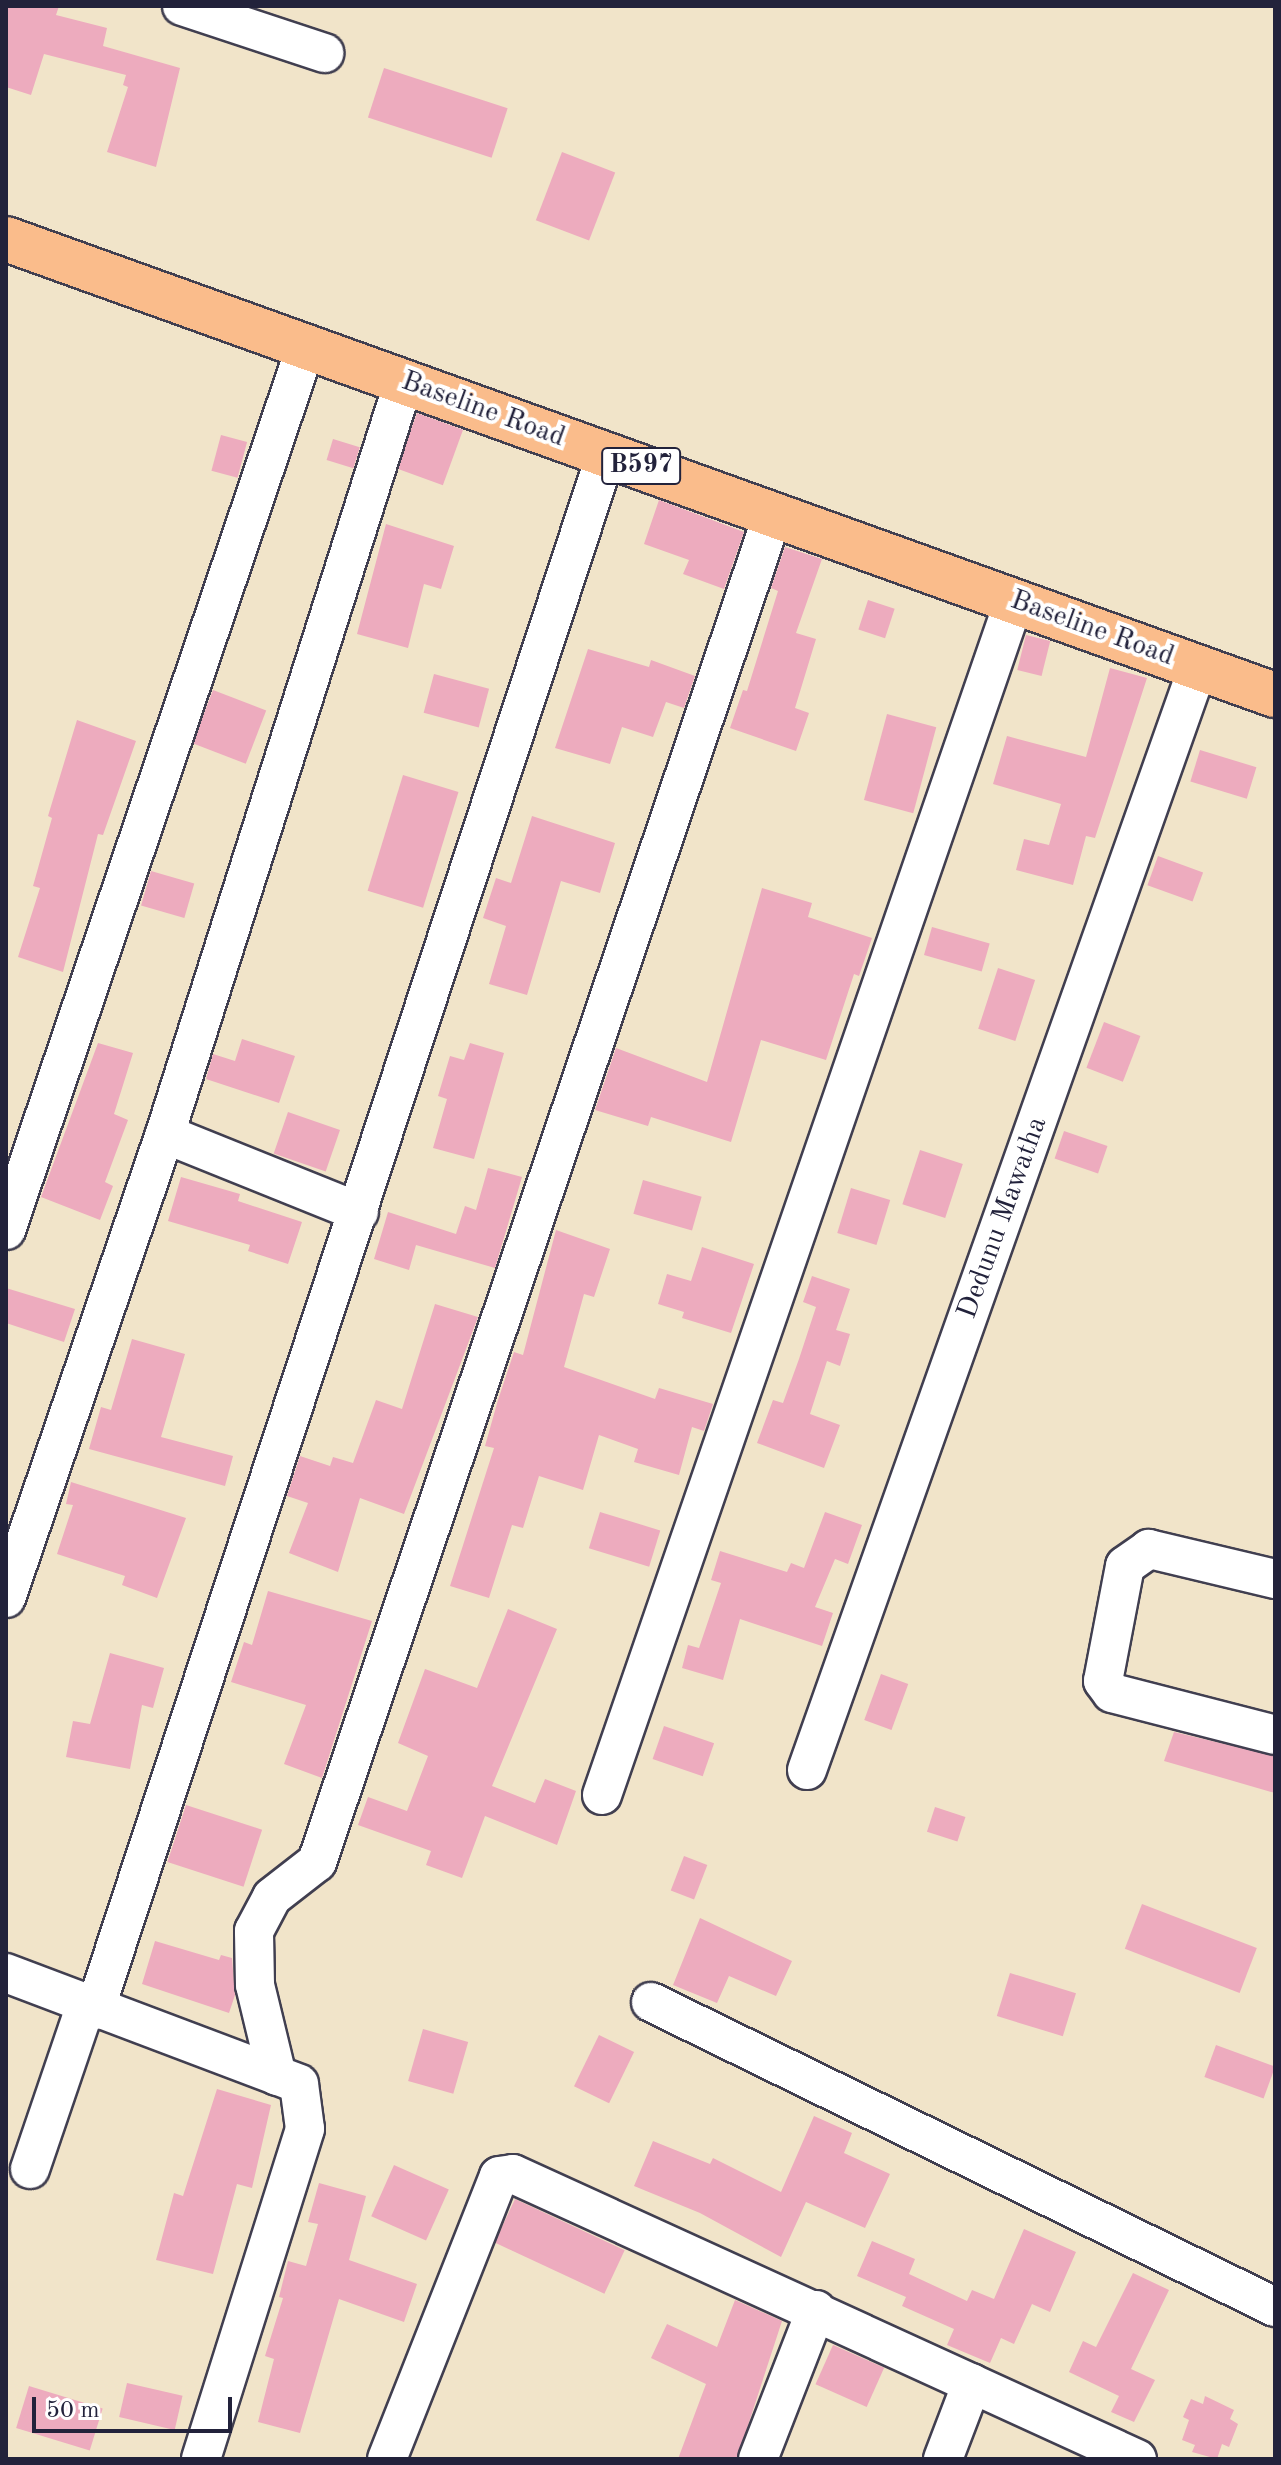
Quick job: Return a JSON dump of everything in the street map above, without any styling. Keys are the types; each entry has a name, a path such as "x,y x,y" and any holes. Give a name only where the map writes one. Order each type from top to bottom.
{"main road":[{"name":"Baseline Road","path":"6,239 1275,695"}],"street":[{"path":"182,6 324,53"},
{"path":"6,1230 306,346"},
{"path":"6,1598 165,1134 404,381"},
{"path":"30,2169 90,2008 359,1212 606,454"},
{"path":"277,2076 255,1985 254,1931 272,1897 317,1862 773,514"},
{"path":"602,1795 1014,601"},
{"name":"Dedunu Mawatha","path":"807,1770 1198,667"},
{"path":"165,1134 359,1212"},
{"path":"1275,1579 1149,1549 1125,1566 1103,1681 1112,1693 1275,1735"},
{"path":"6,1973 90,2008 299,2084 305,2129 201,2459"},
{"path":"651,2002 1275,2307"},
{"path":"387,2459 499,2176 513,2174 816,2310 1124,2456"},
{"path":"758,2459 816,2310"},
{"path":"943,2459 972,2383"}],"building":[{"path":"6,6 59,6 56,15 107,28 103,46 180,68 156,167 107,152 128,87 123,85 126,75 44,54 31,95 6,87"},
{"path":"384,68 508,108 492,158 368,117"},
{"path":"562,152 615,172 589,241 536,220"},
{"path":"417,413 463,430 443,485 397,468"},
{"path":"221,435 247,442 238,478 211,471"},
{"path":"333,439 360,447 353,468 327,460"},
{"path":"659,500 744,532 724,589 683,574 689,560 644,544"},
{"path":"386,524 454,546 441,589 424,584 408,648 357,634"},
{"path":"785,547 822,559 796,633 816,639 795,708 809,713 796,751 730,728 743,690 747,691 778,591 771,588"},
{"path":"868,600 895,609 885,638 858,629"},
{"path":"1026,635 1050,641 1042,676 1017,670"},
{"path":"588,649 649,667 651,660 695,676 684,708 666,702 653,737 622,727 610,764 555,748"},
{"path":"1110,668 1147,678 1095,838 1086,836 1073,885 1016,870 1024,839 1049,845 1061,804 993,784 1007,736 1086,757"},
{"path":"434,674 489,689 479,727 424,713"},
{"path":"213,690 266,710 246,764 193,743"},
{"path":"887,714 936,727 913,813 864,800"},
{"path":"77,720 136,741 103,835 98,834 63,972 18,957 40,888 33,886 52,818 48,816"},
{"path":"1200,750 1256,767 1247,799 1190,782"},
{"path":"403,775 458,792 423,908 368,891"},
{"path":"532,816 615,843 600,893 561,881 527,995 489,984 506,926 483,918 496,878 511,883"},
{"path":"1158,856 1203,872 1193,902 1147,885"},
{"path":"151,871 194,883 184,918 141,906"},
{"path":"762,888 812,903 808,917 872,938 859,976 854,974 826,1060 761,1040 731,1142 651,1117 648,1126 595,1110 616,1048 707,1082"},
{"path":"932,927 990,944 982,971 924,955"},
{"path":"998,968 1035,980 1015,1041 978,1029"},
{"path":"1104,1022 1140,1036 1123,1082 1086,1068"},
{"path":"242,1039 295,1056 279,1103 206,1079 213,1054 235,1061"},
{"path":"98,1043 133,1053 114,1114 128,1120 105,1182 113,1186 100,1220 41,1197"},
{"path":"470,1043 504,1053 474,1159 433,1148 447,1099 438,1096 450,1056 464,1060"},
{"path":"288,1112 340,1130 326,1172 274,1154"},
{"path":"1064,1131 1107,1146 1098,1173 1055,1158"},
{"path":"920,1150 963,1164 945,1218 902,1204"},
{"path":"488,1168 522,1177 495,1268 416,1245 409,1270 374,1259 388,1212 456,1234 465,1206 476,1210"},
{"path":"181,1177 240,1194 238,1201 302,1222 288,1264 248,1251 250,1245 168,1221"},
{"path":"643,1180 702,1197 692,1230 633,1214"},
{"path":"851,1188 890,1200 876,1245 837,1233"},
{"path":"556,1230 610,1249 594,1297 584,1294 564,1367 655,1399 659,1388 713,1404 704,1431 692,1427 679,1475 634,1462 638,1449 599,1435 583,1490 539,1476 523,1528 512,1525 489,1598 450,1586 494,1448 485,1446 498,1400 514,1352 523,1355"},
{"path":"702,1247 754,1264 731,1333 682,1318 684,1312 658,1304 667,1274 691,1281"},
{"path":"812,1276 850,1289 836,1330 850,1334 840,1366 827,1361 810,1414 840,1425 824,1468 757,1443 773,1400 783,1403 799,1359 816,1307 803,1302"},
{"path":"6,1288 75,1309 64,1342 6,1323"},
{"path":"435,1304 478,1317 404,1514 360,1498 338,1572 289,1553 308,1503 287,1496 300,1456 330,1466 333,1457 353,1463 376,1400 402,1409"},
{"path":"132,1339 185,1354 161,1437 233,1456 225,1486 89,1449 101,1407 111,1410"},
{"path":"71,1482 186,1518 157,1598 122,1585 125,1576 57,1554 73,1505 66,1504"},
{"path":"600,1512 660,1530 649,1567 589,1548"},
{"path":"825,1512 862,1525 848,1564 835,1559 815,1607 833,1613 822,1646 740,1619 723,1680 682,1668 688,1645 699,1648 721,1583 711,1580 720,1551 787,1572 791,1563 804,1568"},
{"path":"268,1591 372,1621 322,1778 284,1764 306,1705 231,1682 244,1642 252,1645"},
{"path":"508,1609 557,1629 492,1786 535,1803 545,1779 576,1791 557,1845 485,1816 462,1878 426,1865 431,1851 358,1825 368,1797 407,1811 428,1756 398,1743 425,1669 477,1688"},
{"path":"110,1653 164,1668 153,1708 142,1705 130,1769 66,1757 73,1721 90,1724"},
{"path":"881,1674 908,1684 891,1730 864,1720"},
{"path":"664,1726 714,1743 703,1776 653,1759"},
{"path":"1174,1732 1275,1756 1275,1793 1164,1761"},
{"path":"186,1805 262,1830 244,1887 167,1862"},
{"path":"935,1807 965,1817 957,1842 927,1832"},
{"path":"684,1856 707,1865 694,1900 671,1891"},
{"path":"1142,1904 1257,1948 1240,1993 1125,1949"},
{"path":"700,1918 792,1961 776,1996 729,1976 717,2003 673,1985"},
{"path":"155,1941 219,1960 221,1955 232,1958 235,1995 229,2013 142,1984"},
{"path":"1010,1973 1076,1993 1063,2036 997,2016"},
{"path":"423,2029 468,2042 453,2094 408,2081"},
{"path":"599,2035 634,2052 609,2103 574,2086"},
{"path":"1216,2045 1275,2066 1264,2098 1204,2077"},
{"path":"217,2089 271,2105 252,2188 237,2184 213,2274 156,2260 174,2193 183,2196"},
{"path":"814,2116 852,2133 844,2153 890,2174 865,2228 806,2202 781,2257 700,2213 634,2186 653,2141 710,2164 713,2158 781,2192"},
{"path":"394,2165 449,2189 426,2241 371,2216"},
{"path":"319,2183 366,2196 349,2260 417,2284 404,2322 339,2299 300,2433 258,2422 274,2359 265,2356 283,2298 279,2297 288,2261 306,2266 318,2224 308,2222"},
{"path":"515,2199 625,2250 604,2294 495,2243"},
{"path":"1024,2229 1076,2252 1050,2312 1032,2304 1014,2344 1001,2338 990,2363 947,2345 954,2329 902,2306 906,2297 857,2276 872,2241 915,2259 909,2274 967,2301 972,2290 994,2299"},
{"path":"1133,2273 1169,2290 1131,2369 1155,2380 1134,2422 1111,2412 1119,2396 1069,2372 1083,2341 1096,2347"},
{"path":"735,2300 782,2321 737,2459 678,2459 706,2384 651,2358 667,2324 717,2347"},
{"path":"833,2345 884,2368 867,2407 816,2384"},
{"path":"127,2383 183,2396 175,2430 119,2417"},
{"path":"29,2386 103,2409 90,2451 16,2428"},
{"path":"1205,2396 1234,2410 1230,2419 1238,2424 1229,2447 1222,2444 1217,2459 1192,2452 1195,2445 1182,2440 1189,2420 1183,2417 1191,2399 1203,2404"}]}
